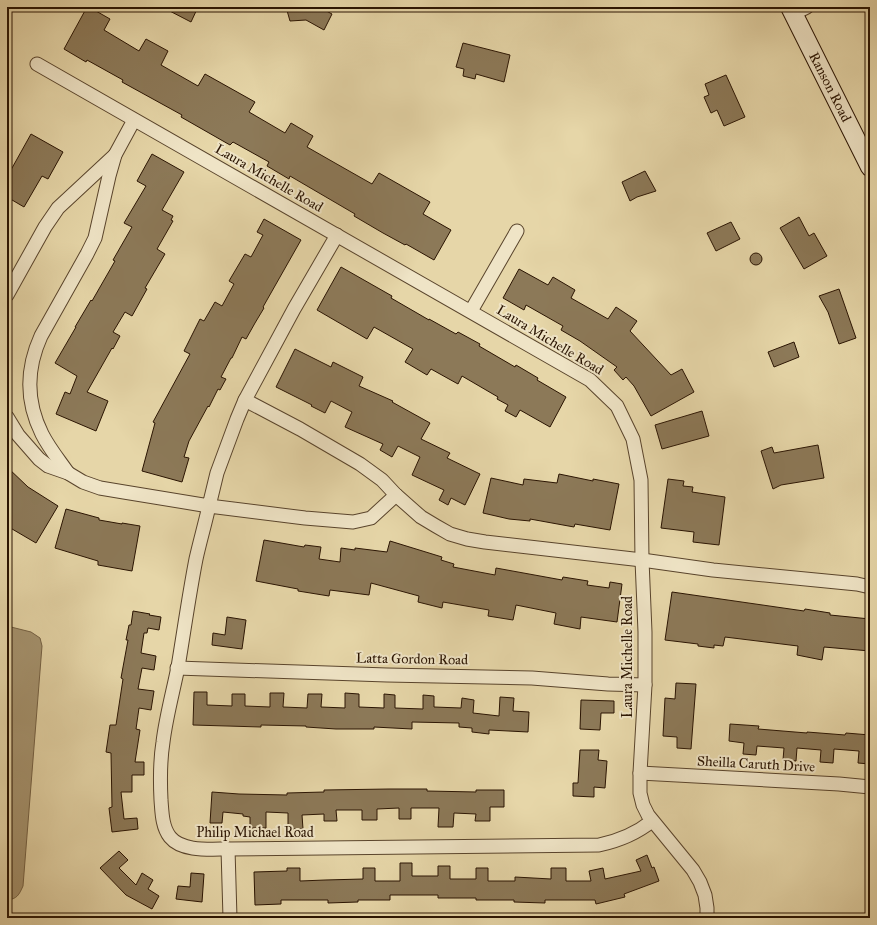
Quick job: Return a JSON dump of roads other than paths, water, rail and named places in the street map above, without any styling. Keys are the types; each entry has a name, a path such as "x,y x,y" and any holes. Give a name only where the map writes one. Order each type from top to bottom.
{"street":[{"name":"Ranson Road","path":"797,9 870,167"},
{"name":"Laura Michelle Road","path":"37,64 590,380 617,406 633,439 641,480 645,685 640,793 643,805 652,821 693,870 700,882 705,895 707,918"},
{"path":"68,473 42,434 35,416 30,393 30,372 41,336 95,238 115,155 134,120"},
{"path":"7,295 45,226 58,208 115,155"},
{"path":"471,311 517,231"},
{"name":"Philip Michael Road","path":"336,235 245,400 217,473 196,559 161,755 162,816 165,828 170,838 178,844 197,849 599,845 614,842 646,826 652,821"},
{"path":"245,400 300,429 360,464 382,480 421,518 450,534 485,542 642,560 713,570 857,584 870,587"},
{"path":"7,417 18,435 39,459 48,466 68,473 83,482 100,488 209,506 305,518 353,522 371,518 396,495"},
{"name":"Latta Gordon Road","path":"177,668 532,678 608,684 645,685"},
{"name":"Sheilla Caruth Drive","path":"640,773 870,787"},
{"path":"228,849 230,918"}]}
